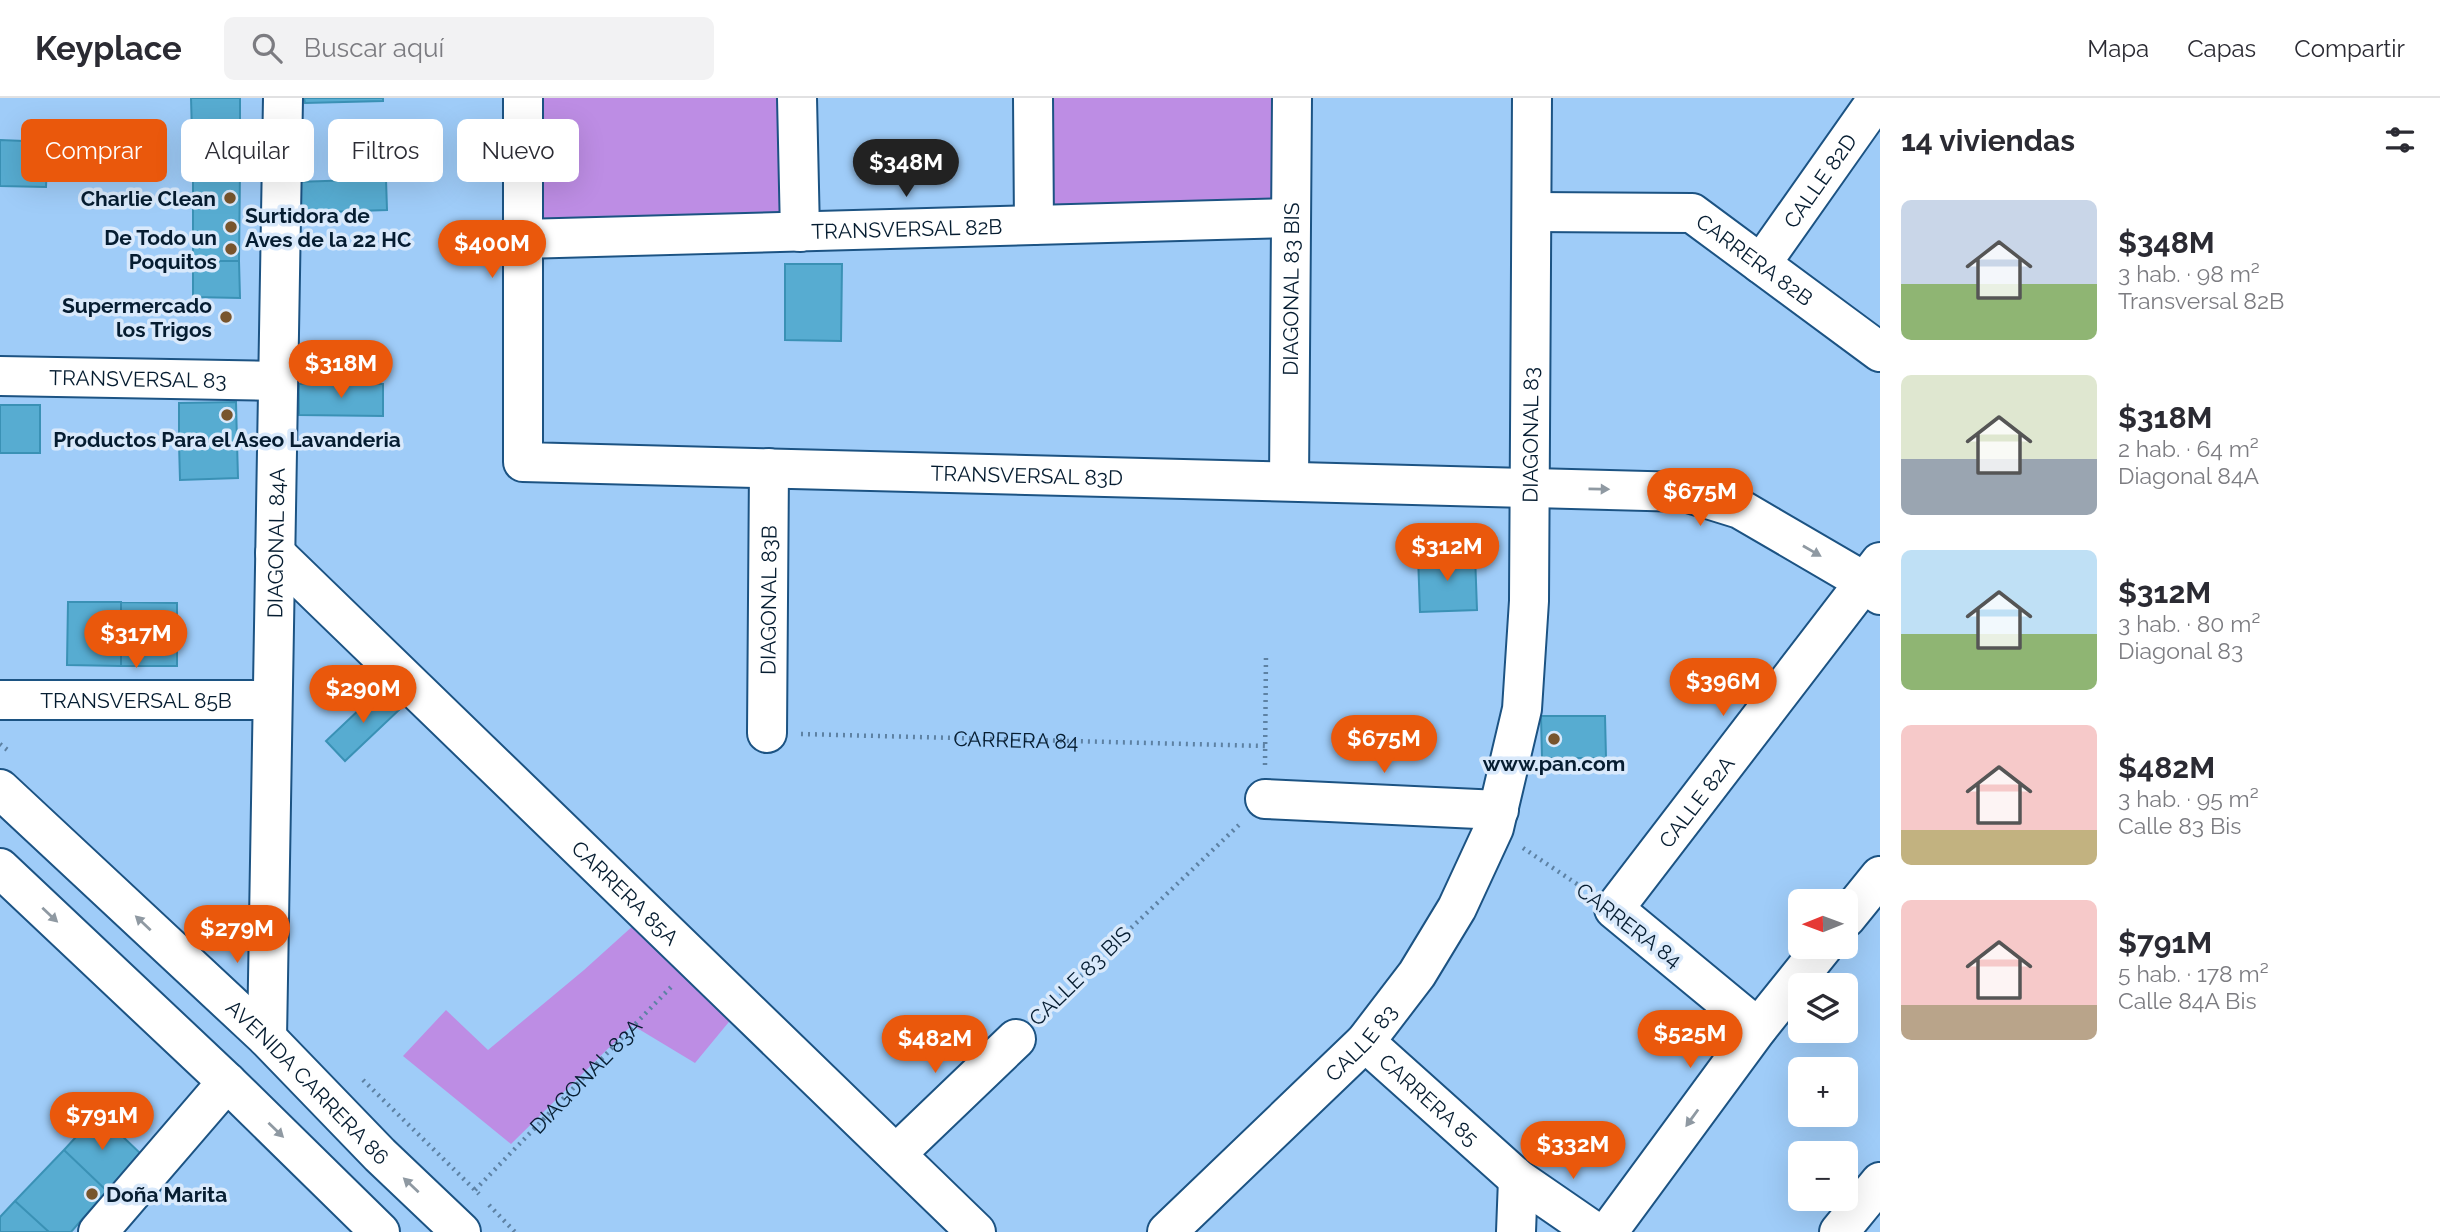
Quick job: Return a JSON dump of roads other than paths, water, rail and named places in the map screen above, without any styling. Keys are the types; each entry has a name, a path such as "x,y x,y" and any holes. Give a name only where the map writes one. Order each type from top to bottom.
{"street":[{"name":"DIAGONAL 84A","path":"267,1038 283,98"},
{"path":"522,239 523,98"},
{"path":"797,98 800,232"},
{"path":"1033,98 1034,225"},
{"name":"DIAGONAL 83 BIS","path":"1289,481 1292,98"},
{"name":"DIAGONAL 83","path":"1496,819 1522,709 1529,601 1532,98"},
{"name":"CALLE 82D","path":"1761,264 1878,98"},
{"name":"CARRERA 82B","path":"1532,212 1692,213 1880,352"},
{"name":"TRANSVERSAL 82B","path":"522,239 1291,218"},
{"name":"TRANSVERSAL 83D","path":"522,239 523,462 1685,492 1740,509 1875,579"},
{"name":"TRANSVERSAL 83","path":"0,376 278,381"},
{"name":"DIAGONAL 83B","path":"767,733 769,468"},
{"name":"CARRERA 85A","path":"275,553 976,1232"},
{"name":"CALLE 82A","path":"1614,909 1875,579"},
{"name":"TRANSVERSAL 85B","path":"0,699 272,700"},
{"name":"AVENIDA CARRERA 86","path":"0,789 267,1038 380,1155 461,1232"},
{"path":"1265,799 1496,819"},
{"name":"CALLE 83","path":"1167,1232 1365,1042 1417,974 1457,908 1496,819"},
{"path":"0,868 228,1082 380,1232"},
{"path":"1858,903 1880,876"},
{"name":"CARRERA 84","path":"1614,909 1758,1028"},
{"path":"1608,1232 1758,1028 1813,959"},
{"path":"226,1001 268,986"},
{"name":"CALLE 83 BIS","path":"896,1154 1016,1039"},
{"name":"CARRERA 85","path":"1365,1042 1518,1179 1595,1232"},
{"path":"98,1232 228,1082"},
{"path":"1516,1232 1518,1179"},
{"path":"1839,1232 1880,1182"}],"place":[{"name":"Charlie Clean","path":"230,198"},
{"name":"Surtidora de Aves de la 22 HC","path":"231,227"},
{"name":"De Todo un Poquitos","path":"231,249"},
{"name":"Supermercado los Trigos","path":"226,317"},
{"name":"Productos Para el Aseo Lavanderia","path":"227,415"},
{"name":"www.pan.com","path":"1554,739"},
{"name":"Doña Marita","path":"92,1194"}]}
